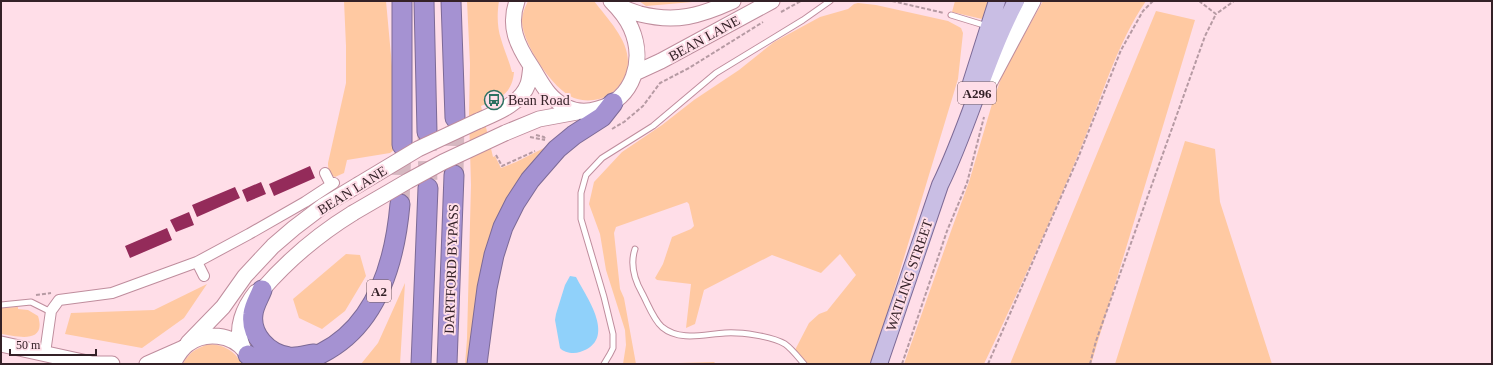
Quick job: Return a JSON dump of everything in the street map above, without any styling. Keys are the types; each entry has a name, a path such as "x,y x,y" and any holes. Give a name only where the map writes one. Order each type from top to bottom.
{"highway":[{"path":"402,1 402,145"},
{"path":"424,1 427,132"},
{"path":"450,1 454,118"},
{"path":"477,364 487,288 494,255 503,227 515,203 533,176 556,149 574,135 602,117 613,103"},
{"name":"DARTFORD BYPASS","path":"447,364 454,175"},
{"name":"DARTFORD BYPASS","path":"421,364 428,188"},
{"name":"A2","path":"300,364 312,362 319,355 341,342 362,320 377,297 391,258 400,204"},
{"name":"A2","path":"262,290 254,308 253,316 255,330 262,342 273,351 285,356 294,357 313,354 319,355"},
{"path":"248,356 258,362 266,364"}],"main road":[{"path":"517,1 513,16 514,33 522,51 544,88 551,96 567,108 582,111"},
{"path":"612,1 622,14 634,35 637,54 635,73 625,92 613,103"},
{"name":"BEAN LANE","path":"612,1 627,10 650,16 670,18 700,15 733,1"},
{"name":"WATLING STREET","path":"879,364 940,185 943,170 990,27 997,1"},
{"name":"WATLING STREET","path":"940,185 952,161 971,107 1016,1"},
{"path":"940,185 955,167 988,85 1033,1"},
{"name":"BEAN LANE","path":"635,73 776,7"},
{"name":"BEAN LANE","path":"147,364 185,346 223,307 245,276 273,246 323,206 418,149 509,105 519,97 527,86 531,66"},
{"name":"BEAN LANE","path":"248,356 240,338 242,315 246,306 256,292 262,290 287,263 311,242 354,213 437,165 505,133 539,119 565,113 599,109 613,103"},
{"path":"173,364 185,346 200,338 213,335 229,339 248,356"},
{"path":"1,344 92,364 112,364"}],"street":[{"name":"BEAN LANE","path":"51,312 54,305 60,300 112,293 197,262 250,234 333,184 325,173"},
{"path":"197,262 204,276"},
{"path":"45,353 51,312"}],"lane":[{"path":"604,364 612,348 613,334 581,218 581,193 586,175 602,158 653,126 716,73 830,1"},
{"path":"951,15 990,27"},
{"path":"635,249 633,256 633,272 639,288 656,320 663,328 672,333 685,336 726,333 768,338 786,346 804,364"},
{"path":"1,305 31,302 51,312"}],"path":[{"path":"776,7 801,1"},
{"path":"892,1 951,15"},
{"path":"988,364 1078,158 1121,50 1143,12 1153,1"},
{"path":"1199,1 1216,14"},
{"path":"1090,364 1099,334 1202,43 1216,14 1234,1"},
{"path":"612,130 643,106 660,83 689,68 766,20"},
{"path":"902,364 947,231 967,183 985,114"},
{"path":"527,138 532,137 546,140"},
{"path":"546,145 549,142"},
{"path":"496,155 502,166 537,149"},
{"path":"32,295 54,293"}],"shaded area":[{"path":"344,1 386,1 395,99 394,150 390,153 347,160 344,173 335,177 329,172 328,163 346,83"},
{"path":"467,1 499,1 499,30 512,72 514,72 511,86 504,95 481,106 493,157 495,156 501,168 548,146 523,175 470,364 465,364 471,185 469,115 470,64"},
{"path":"528,1 594,1 620,36 625,46 627,55 628,66 625,76 614,91 601,99 583,100 574,98 557,86 540,65 527,41 523,30 522,21"},
{"path":"639,1 704,1 646,6"},
{"path":"955,1 988,1 987,10 982,19 952,12"},
{"path":"1043,1 1146,1 1126,35 1059,200 984,364 904,364 969,182 992,104 1003,73"},
{"path":"854,4 876,5 948,21 961,28 963,33 958,79 883,327 870,364 808,364 795,350 809,323 819,314 827,311 856,275 840,254 821,273 772,255 704,290 695,324 686,328 691,284 657,280 655,278 663,264 672,237 691,229 694,226 689,204 687,202 616,227 614,233 620,289 624,298 636,364 623,364 626,345 625,330 606,270 600,234 589,204 594,182 622,152 662,125 694,100 739,70 774,42 820,17 848,9"},
{"path":"1156,11 1195,20 1091,364 1010,364"},
{"path":"1185,141 1215,149 1220,202 1272,364 1115,364"},
{"path":"346,254 360,255 366,276 345,311 322,329 299,318 293,299"},
{"path":"405,283 400,364 361,364 378,343"},
{"path":"207,284 184,318 142,348 65,334 71,313 154,310"},
{"path":"18,307 18,309 28,310 38,316 40,325 38,331 34,335 22,337 1,334 1,308"},
{"path":"209,344 228,349 236,355 242,364 183,364 188,356 194,351"},
{"path":"714,362 716,364 642,364"}],"water":[{"path":"570,276 576,277 587,296 596,318 598,329 597,338 591,346 575,353 569,353 560,348 555,320 565,285"}],"building":[{"path":"310,166 315,178 274,196 269,184"},
{"path":"261,182 266,194 247,202 242,190"},
{"path":"235,187 240,198 197,217 192,205"},
{"path":"189,212 194,225 176,232 170,220"},
{"path":"167,228 172,240 130,258 125,246"}],"tunnel":[{"path":"454,175 455,118"},
{"path":"427,132 428,187"},
{"path":"400,204 402,145"}],"place":[{"name":"Bean Road","path":"494,100"}]}
